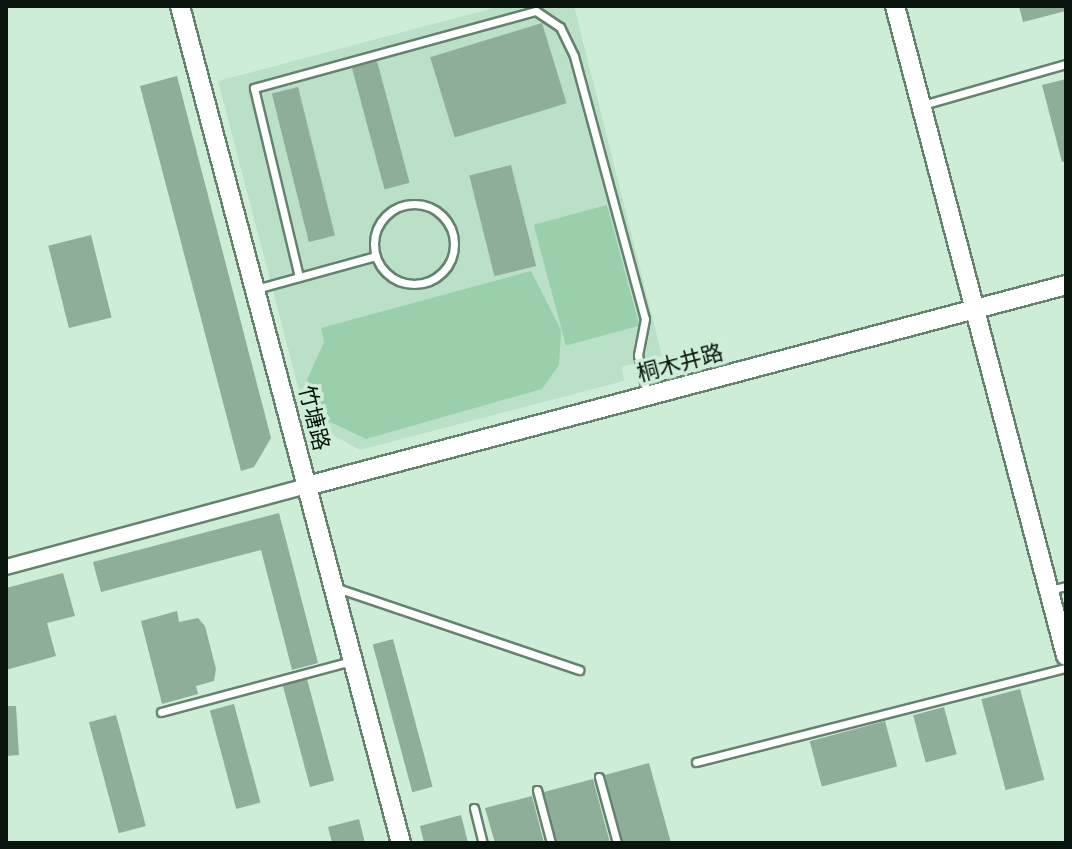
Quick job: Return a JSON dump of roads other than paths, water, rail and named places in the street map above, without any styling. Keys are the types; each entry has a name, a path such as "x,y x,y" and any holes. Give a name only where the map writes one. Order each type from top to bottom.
{"street":[{"name":"竹塘路","path":"180,6 401,843"},
{"path":"895,6 977,309 1058,588 1066,656"},
{"name":"桐木井路","path":"307,486 1066,285"},
{"path":"6,567 307,486"}],"lane":[{"path":"299,277 254,88 536,11 560,27 574,56 645,319 638,355 647,396"},
{"path":"921,105 1066,64"},
{"path":"397,207 434,209 451,229 447,267 425,282 399,281 376,256 379,225 397,207"},
{"path":"256,289 376,256"},
{"path":"332,587 579,670"},
{"path":"161,712 351,661"},
{"path":"696,762 1066,668"},
{"path":"599,777 617,843"},
{"path":"537,790 551,843"},
{"path":"474,808 483,843"}]}
